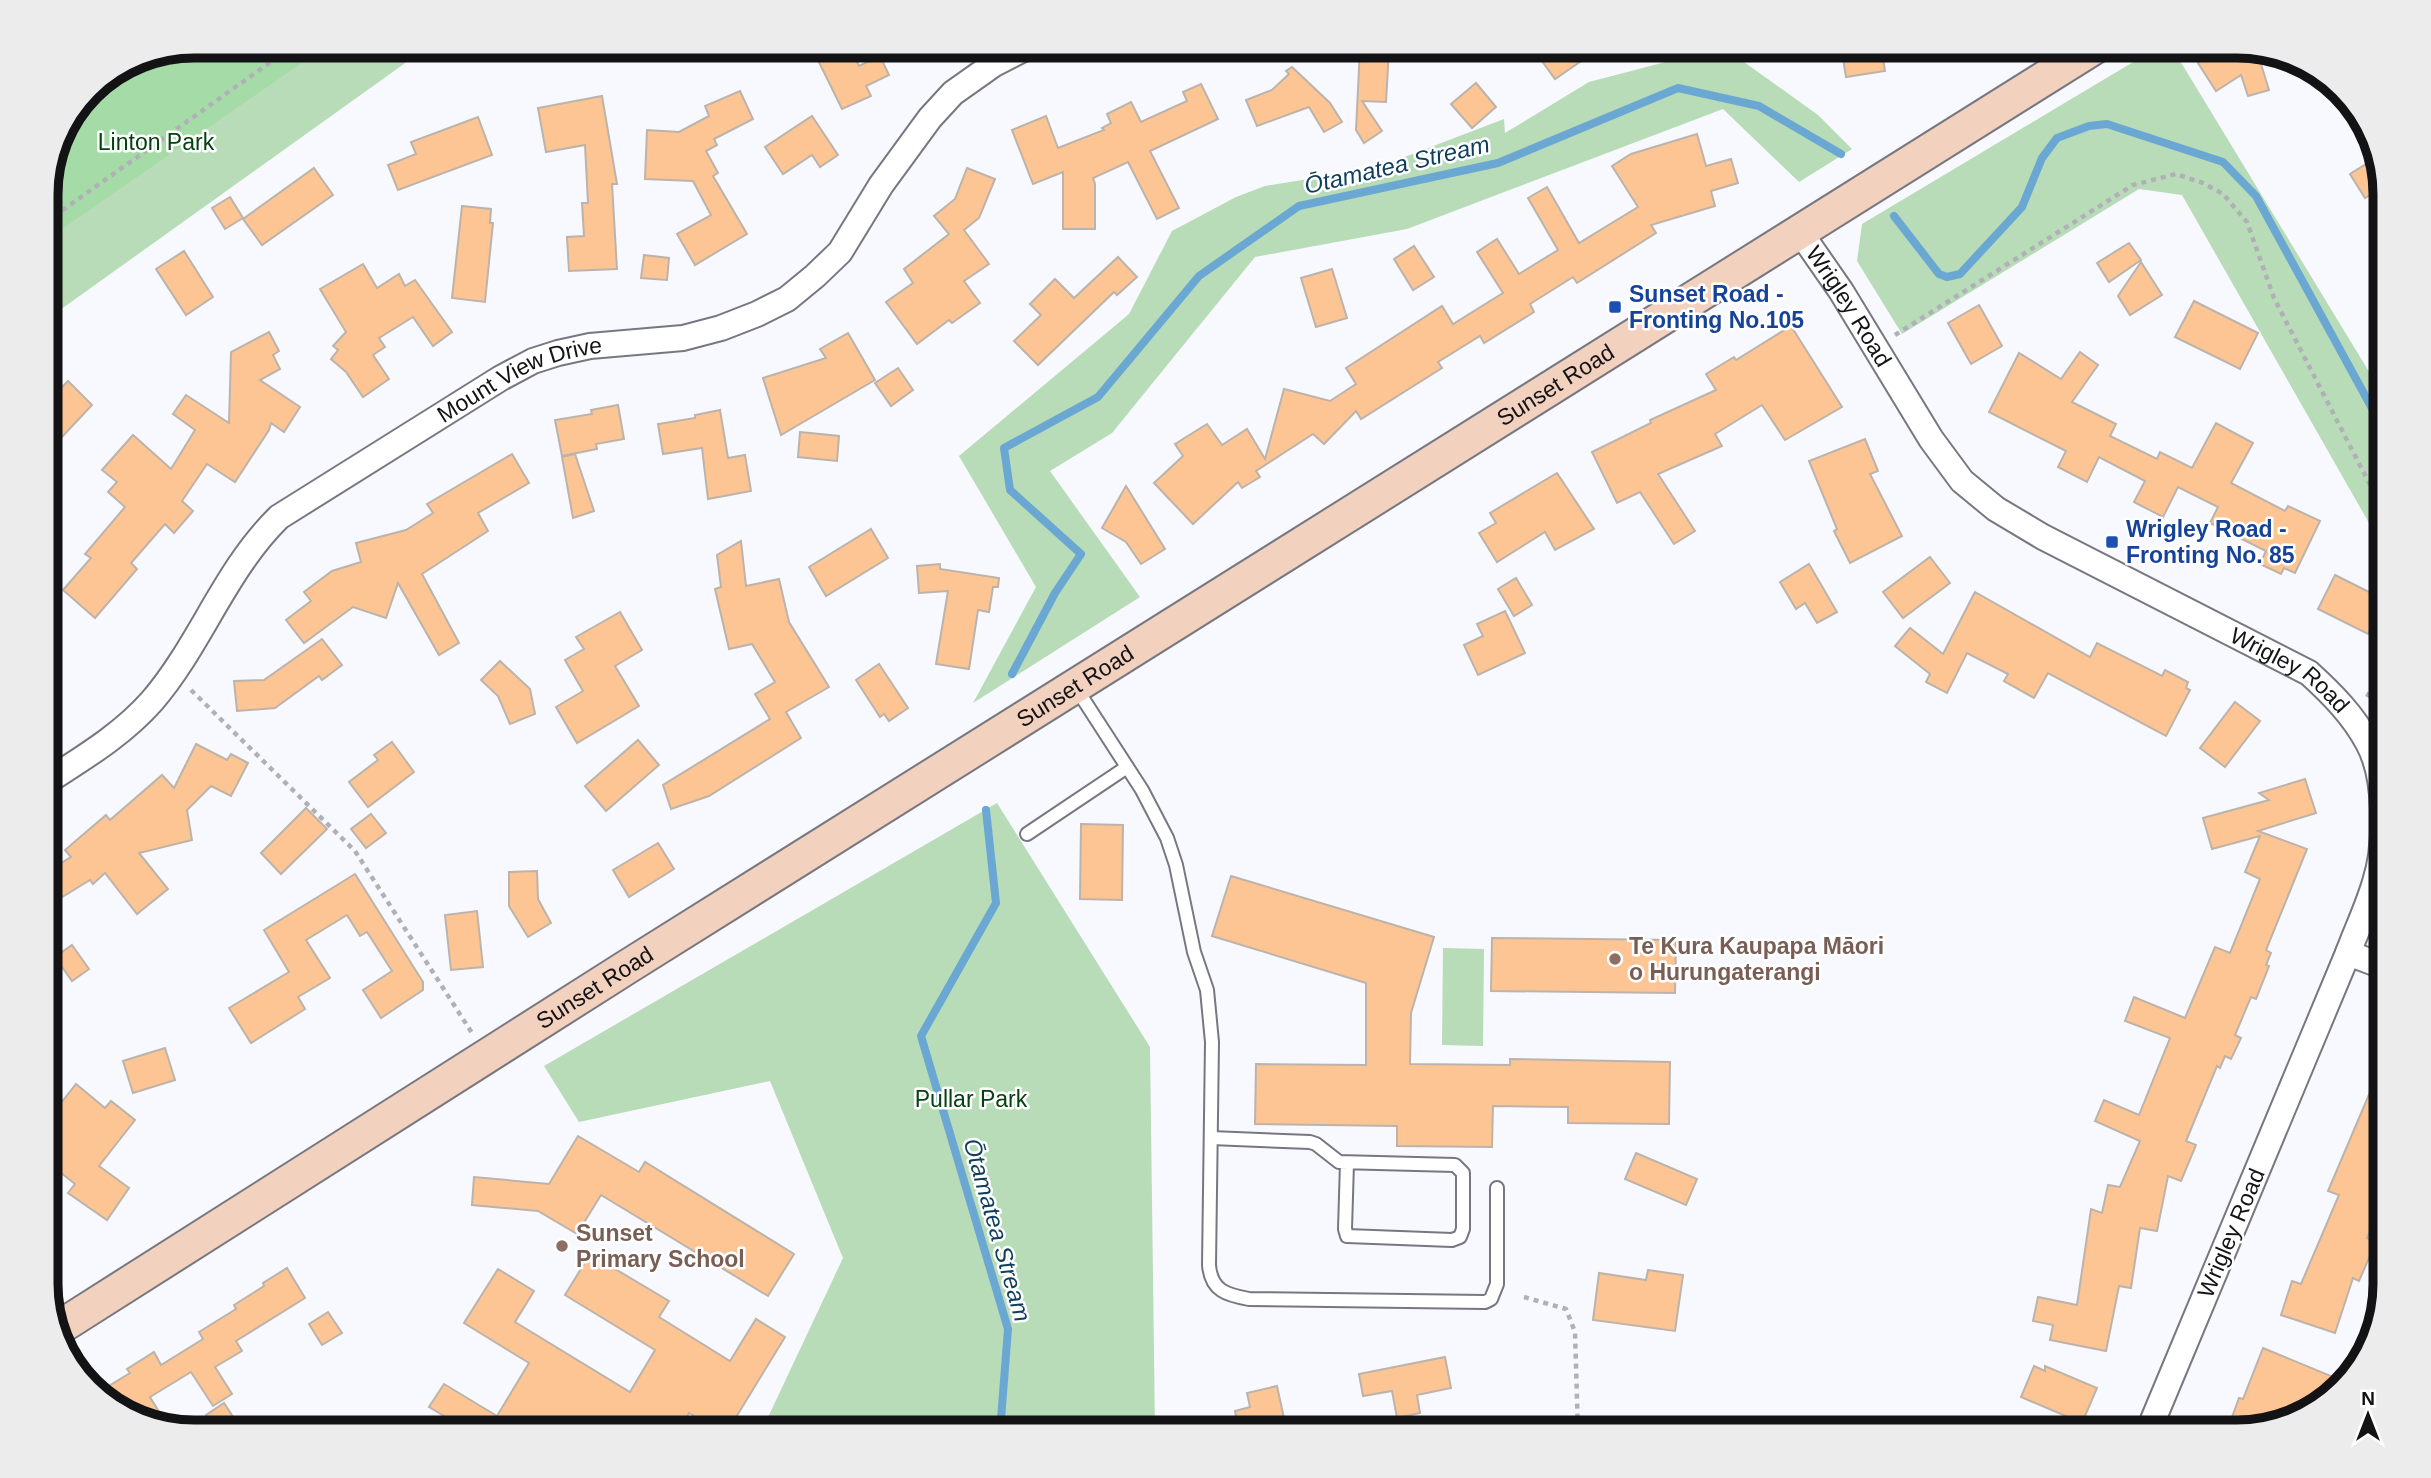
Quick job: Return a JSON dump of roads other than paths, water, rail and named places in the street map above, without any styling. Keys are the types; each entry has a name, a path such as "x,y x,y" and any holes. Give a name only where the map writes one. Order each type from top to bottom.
{"main road":[{"name":"Sunset Road","path":"64,1325 486,1056 2077,58"}],"street":[{"name":"Mount View Drive","path":"58,774 125,728 152,701 257,538 279,517 533,361 590,346 684,338 721,328 787,299 840,252 881,185 930,118 953,93 1007,58"},
{"name":"Wrigley Road","path":"1800,232 1841,291 1931,439 1962,481 1996,509 2043,537 2308,673 2339,701 2369,745 2373,759"},
{"name":"Wrigley Road","path":"2152,1420 2373,888"},
{"path":"2348,953 2373,962"}],"lane":[{"path":"1076,687 1127,767 1167,838 1176,865 1194,952 1207,990 1212,1042 1210,1276 1216,1287 1223,1293 1242,1297 1485,1302 1491,1299 1497,1284 1497,1188"},
{"path":"1027,834 1127,767"},
{"path":"1211,1138 1310,1142 1321,1147 1335,1161 1347,1163 1459,1167 1464,1173 1463,1228 1460,1237 1452,1240 1347,1236 1347,1163"}],"waterway":[{"name":"Ōtamatea Stream","path":"1012,674 1055,593 1081,554 1010,490 1004,448 1098,397 1199,276 1299,206 1498,163 1678,88 1759,106 1841,154"},
{"name":"Ōtamatea Stream","path":"1894,216 1939,274 1947,277 1960,274 2022,207 2042,158 2057,138 2089,126 2107,124 2223,162 2256,196 2373,410"},
{"name":"Ōtamatea Stream","path":"986,810 996,903 921,1036 1008,1329 1001,1420"}],"place":[{"name":"Sunset Road - Fronting No.105","path":"1615,307"},
{"name":"Wrigley Road - Fronting No. 85","path":"2112,542"},
{"name":"Te Kura Kaupapa Māori o Hurungaterangi","path":"1615,959"},
{"name":"Sunset Primary School","path":"562,1246"}],"park label":[{"name":"Linton Park","path":"156,142"},
{"name":"Pullar Park","path":"971,1099"}]}
